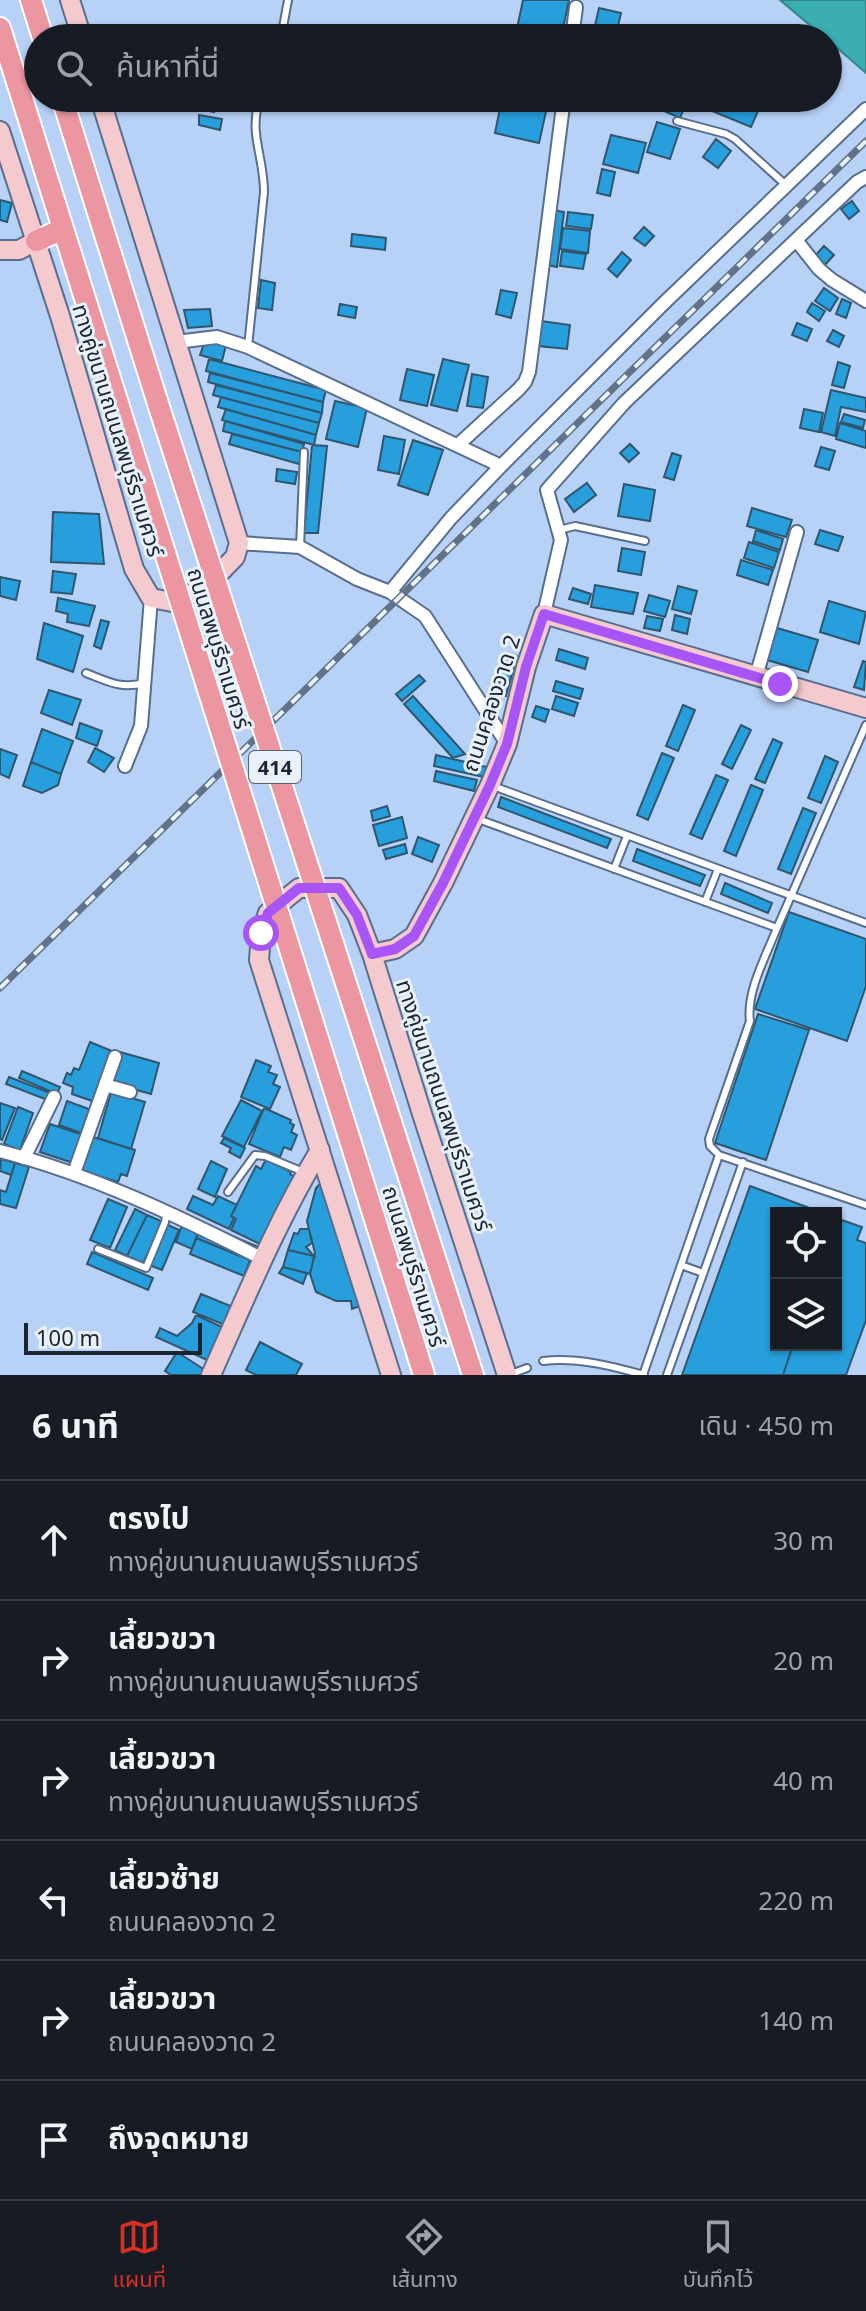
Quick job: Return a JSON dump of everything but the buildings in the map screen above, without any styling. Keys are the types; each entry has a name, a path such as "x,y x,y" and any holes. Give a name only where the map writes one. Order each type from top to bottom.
{"main road":[{"path":"31,0 39,24"},
{"path":"70,0 78,24"},
{"name":"ถนนลพบุรีราเมศวร์","path":"0,28 24,105"},
{"name":"ถนนลพบุรีราเมศวร์","path":"26,112 424,1375"},
{"name":"ถนนลพบุรีราเมศวร์","path":"66,112 337,961 473,1375"},
{"path":"104,112 239,543 235,557 206,587 172,602 151,598"},
{"name":"ทางคู่ขนานถนนลพบุรีราเมศวร์","path":"0,131 60,316 134,569 151,598"},
{"path":"0,250 19,250 63,229"},
{"name":"ถนนคลองวาด 2","path":"372,954 395,949 414,936 443,883 507,744 526,667 544,614 866,708"},
{"name":"ทางคู่ขนานถนนลพบุรีราเมศวร์","path":"391,1375 259,960 261,933 268,913 299,888 339,888 357,915 507,1375"},
{"path":"211,1375 263,1259 320,1150"}],"street":[{"path":"574,24 576,7"},
{"path":"390,592 451,518 501,466 663,304 866,109"},
{"path":"458,445 519,389 529,372 562,112"},
{"path":"544,614 561,540 547,490 624,403 857,182 866,177"},
{"path":"796,240 819,269 866,301"},
{"path":"176,342 217,337 248,347 501,466"},
{"path":"756,677 797,532"},
{"path":"239,543 300,547 357,579 390,592 425,616 507,744"},
{"path":"125,766 141,726 151,598"},
{"path":"74,1173 115,1057"},
{"path":"105,1085 130,1092"},
{"path":"24,1158 54,1097"},
{"path":"0,1151 74,1173 167,1211 263,1259"}],"lane":[{"path":"284,24 288,0"},
{"path":"248,347 264,192 255,112"},
{"path":"677,121 735,139 787,186"},
{"path":"300,547 304,452"},
{"path":"559,530 575,526 645,541"},
{"path":"86,673 119,686 145,683"},
{"path":"866,725 777,928 755,987 748,1010 750,1021 709,1139 710,1146 719,1155 866,1205"},
{"path":"490,785 866,923"},
{"path":"474,818 777,928"},
{"path":"614,869 627,836"},
{"path":"705,902 718,869"},
{"path":"228,1192 255,1155 306,1173"},
{"path":"543,1361 567,1360 604,1365 644,1375 719,1155"},
{"path":"667,1375 743,1162"},
{"path":"98,1249 146,1268 167,1211"},
{"path":"681,1265 703,1273"},
{"path":"507,1375 527,1368"}],"shaded area":[{"path":"780,0 866,0 866,73 842,52 842,24 808,24"}],"railway":[{"path":"0,988 866,141"}],"route":[{"path":"261,933 268,913 299,888 339,888 357,915 372,954 395,949 414,936 443,883 507,744 526,667 544,614 780,684"}]}
